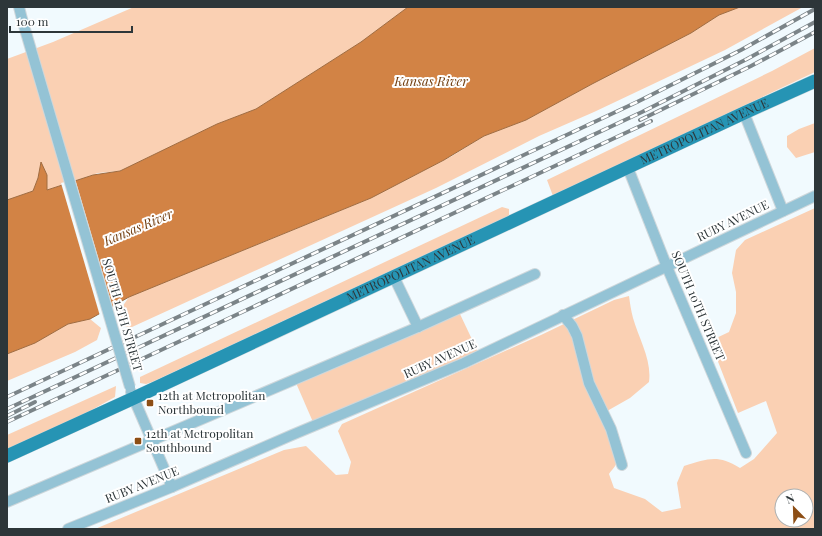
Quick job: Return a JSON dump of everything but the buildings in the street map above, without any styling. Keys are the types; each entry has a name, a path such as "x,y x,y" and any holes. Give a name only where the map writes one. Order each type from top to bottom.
{"main road":[{"name":"METROPOLITAN AVENUE","path":"7,456 132,393 394,277 815,81"}],"street":[{"name":"SOUTH 12TH STREET","path":"19,7 132,393 172,487"},
{"path":"744,113 783,211"},
{"name":"SOUTH 10TH STREET","path":"628,168 667,267 746,453"},
{"name":"RUBY AVENUE","path":"68,529 172,487 443,372 815,196"},
{"path":"7,502 418,327 535,274"},
{"path":"394,277 418,327"},
{"path":"563,315 572,326 577,336 589,382 611,428 622,465"}],"shaded area":[{"path":"134,7 408,7 361,42 256,109 217,124 120,171 98,173 47,190 47,175 41,163 38,178 33,191 7,200 7,59 53,42"},
{"path":"740,7 803,7 725,50 594,112 539,136 436,188 132,327 122,326 120,310 129,297 369,199 452,156 484,136 526,120 691,33 719,15"},
{"path":"815,48 815,72 553,196 547,180 772,71"},
{"path":"815,123 815,152 796,158 787,147 787,136 799,129"},
{"path":"502,207 509,209 509,216 152,382 146,384 140,383 140,377"},
{"path":"815,208 815,529 95,529 284,450 306,446 336,475 348,474 351,462 338,431 342,424 541,335 614,300 629,296 633,318 649,366 649,382 630,398 600,415 614,447 616,460 614,468 609,474 614,488 645,499 662,512 681,508 677,483 684,466 700,461 719,459 740,468 754,459 777,433 766,401 738,413 710,341 729,332 736,313 736,292 732,273 736,250 745,240"},
{"path":"459,312 478,352 313,422 296,383"},
{"path":"90,319 101,328 97,340 75,352 7,381 7,354 35,343 68,324"},
{"path":"116,386 115,397 88,412 7,449 7,435"}],"water":[{"name":"Kansas River","path":"408,7 740,7 719,15 691,33 526,120 484,136 444,160 371,198 129,297 90,319 68,324 35,343 7,354 7,200 33,191 38,178 41,162 47,175 47,190 93,175 120,171 217,124 256,109 361,42"}],"pier":[{"path":"75,179 113,308 100,316 61,183"}],"railway":[{"path":"7,397 637,102 741,50 815,9"},
{"path":"7,409 642,112 747,59 815,22"},
{"path":"640,120 751,66 815,32"},
{"path":"7,422 651,121"},
{"path":"7,416 35,402"}],"place":[{"name":"12th at Metropolitan Northbound","path":"150,403"},
{"name":"12th at Metropolitan Southbound","path":"138,441"}]}
